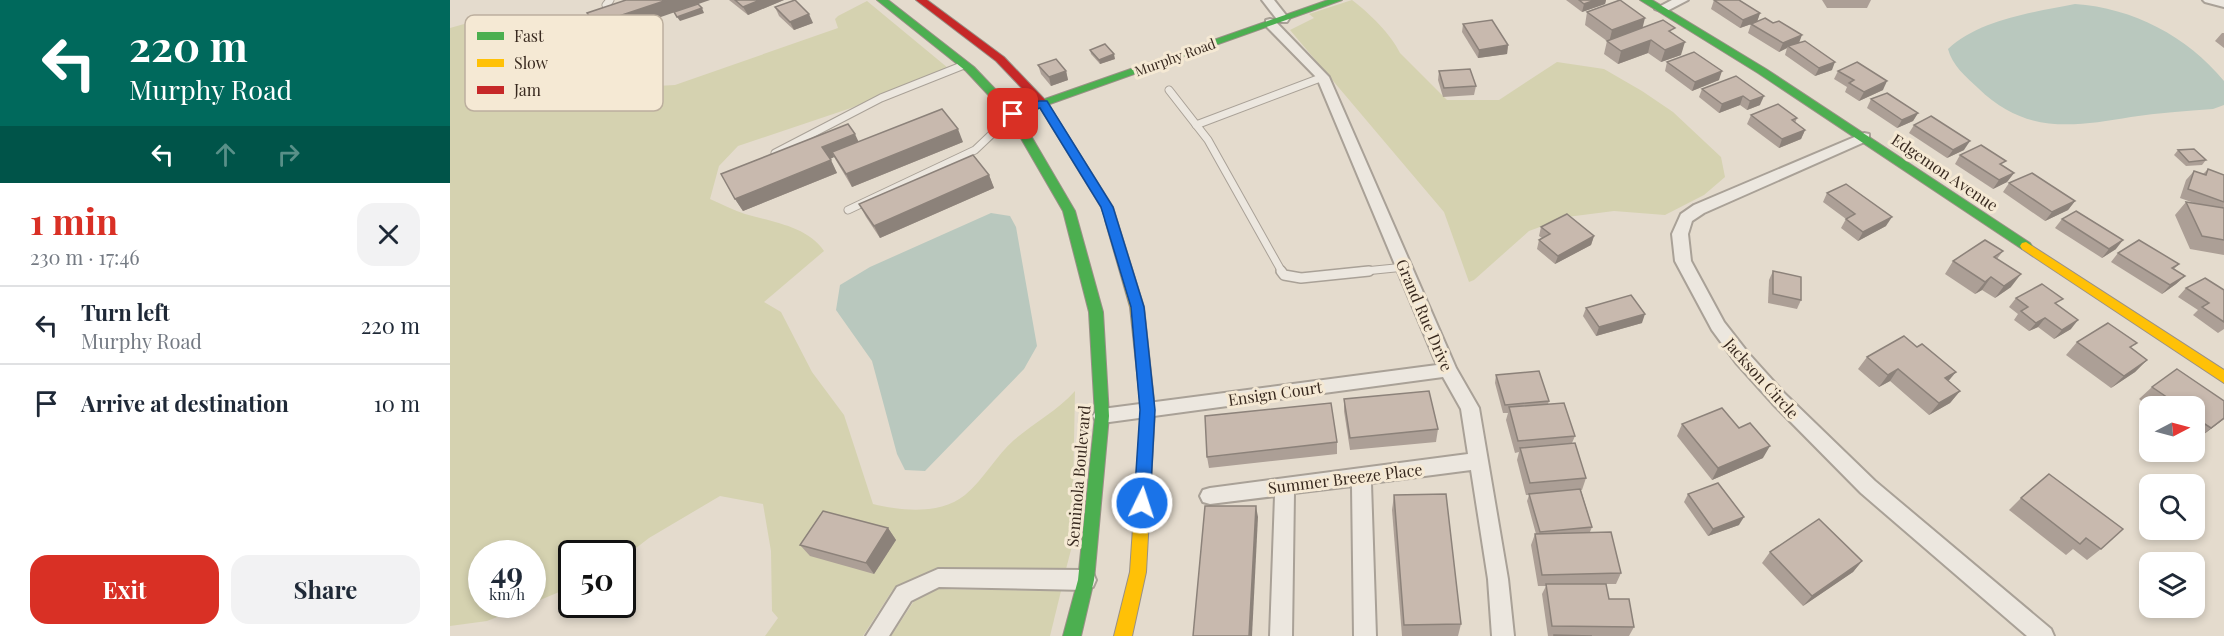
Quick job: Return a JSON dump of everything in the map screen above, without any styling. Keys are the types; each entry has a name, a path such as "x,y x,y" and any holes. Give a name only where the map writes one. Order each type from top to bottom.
{"main road":[{"name":"Seminola Boulevard","path":"882,0 964,65 1013,114 1069,211 1096,312 1102,416 1086,580 1072,636"},
{"path":"921,0 1000,59 1043,104 1107,207 1137,307 1148,410 1138,572 1123,636"},
{"name":"Murphy Road","path":"1013,114 1337,0"},
{"name":"Edgemon Avenue","path":"1645,0 1762,71 1864,137 2224,376"}],"street":[{"name":"Grand Rue Drive","path":"1268,0 1277,21 1323,77 1448,370 1470,408 1498,579 1503,636"},
{"path":"1660,9 1682,0"},
{"path":"2209,0 2224,3"},
{"name":"Jackson Circle","path":"1864,137 1699,209 1686,218 1680,234 1683,261 1718,326 1779,399 1868,487 2043,636"},
{"name":"Ensign Court","path":"1102,416 1448,370"},
{"name":"Summer Breeze Place","path":"1210,496 1479,461"},
{"path":"1361,476 1365,636"},
{"path":"1281,636 1285,486"},
{"path":"877,636 904,594 938,578 1086,580"}],"lane":[{"path":"610,0 606,5 616,13"},
{"path":"767,157 816,134 881,98 964,65"},
{"path":"1196,125 1323,77"},
{"path":"1169,90 1208,140 1275,263 1284,275 1301,279 1406,267"},
{"path":"848,210 975,150 1013,114"}],"shaded area":[{"path":"1352,0 1379,24 1400,53 1447,100 1499,100 1557,62 1604,69 1673,112 1721,157 1725,177 1704,195 1665,215 1614,211 1567,217 1529,231 1469,282 1444,212 1290,30 1314,18 1309,14"},
{"path":"867,1 948,68 851,108 738,146 719,166 710,199 745,214 799,230 824,251 764,302 781,312 812,372 844,415 873,504 920,510 944,506 955,501 972,489 1014,440 1061,405 1075,391 1072,546 1066,569 934,569 892,591 863,636 765,636 778,618 772,611 771,551 763,504 720,496 636,548 636,540 558,540 558,592 546,598 546,540 468,540 468,618 495,618 450,626 450,28 465,24 465,111 663,111 663,86 675,85 838,28 835,19"},
{"path":"2075,4 2118,11 2138,18 2176,38 2209,65 2224,81 2224,105 2213,109 2151,114 2089,123 2050,124 2013,113 1996,103 1964,75 1950,55 1948,49 1976,30 2008,18"},
{"path":"991,213 1010,216 1016,227 1037,346 1024,369 925,471 905,470 897,454 872,361 836,310 840,285 870,267"},
{"path":"938,589 1061,591 1050,636 891,636 914,601"}],"building":[{"path":"626,0 667,0 622,15 588,15 587,13"},
{"path":"735,0 760,0 743,7"},
{"path":"795,0 809,14 790,22 775,7"},
{"path":"1579,0 1595,0 1584,4"},
{"path":"1620,0 1645,18 1612,30 1587,12"},
{"path":"1714,0 1739,0 1760,13 1743,20"},
{"path":"698,4 702,8 677,17 674,12"},
{"path":"1765,18 1773,23 1779,21 1802,35 1783,43 1751,24"},
{"path":"1492,20 1508,45 1479,50 1463,24"},
{"path":"1663,20 1675,28 1669,31 1685,42 1665,50 1651,40 1621,51 1607,41"},
{"path":"1805,41 1835,62 1819,68 1788,46"},
{"path":"1105,44 1114,54 1099,60 1090,50"},
{"path":"1694,52 1722,71 1695,82 1667,62"},
{"path":"1056,59 1066,71 1049,77 1038,65"},
{"path":"1857,62 1887,81 1864,92 1849,83 1854,80 1838,71"},
{"path":"1470,69 1476,86 1444,88 1439,71"},
{"path":"1736,76 1764,96 1750,101 1743,96 1722,104 1702,89"},
{"path":"1887,93 1918,113 1902,120 1871,99"},
{"path":"1778,104 1797,118 1792,120 1805,130 1782,139 1751,115"},
{"path":"942,109 958,129 846,174 832,152"},
{"path":"1931,116 1970,141 1953,150 1914,125"},
{"path":"848,124 855,134 822,147 831,160 735,199 721,174"},
{"path":"1981,145 2006,161 2000,164 2014,173 1999,180 1960,155"},
{"path":"2194,149 2206,160 2189,162 2178,150"},
{"path":"973,155 989,175 874,226 859,204"},
{"path":"2208,169 2224,175 2224,202 2188,189 2194,171 2206,175"},
{"path":"2032,173 2075,201 2052,212 2009,183"},
{"path":"1846,184 1892,217 1863,232 1846,219 1855,214 1827,193"},
{"path":"2186,202 2224,208 2224,240 2202,236"},
{"path":"2076,211 2123,240 2109,249 2062,219"},
{"path":"1567,214 1594,236 1558,256 1539,240 1550,234 1541,227"},
{"path":"1985,240 2003,251 1994,257 2021,274 2004,286 1991,277 1985,282 1953,261"},
{"path":"2139,240 2179,264 2172,268 2185,276 2170,285 2118,253"},
{"path":"1773,271 1801,277 1801,300 1773,294"},
{"path":"2205,278 2224,290 2224,322 2202,307 2209,303 2186,288"},
{"path":"2042,284 2063,299 2055,303 2078,320 2062,330 2045,318 2036,323 2021,311 2028,307 2016,298"},
{"path":"1631,295 1645,314 1599,327 1586,308"},
{"path":"2108,323 2137,343 2130,347 2147,360 2124,376 2077,342"},
{"path":"1904,336 1917,347 1922,344 1956,372 1945,378 1960,391 1939,403 1898,369 1888,375 1867,357"},
{"path":"2177,369 2224,401 2224,418 2211,428 2205,424 2205,396 2165,396 2152,387"},
{"path":"1539,371 1549,401 1505,405 1496,375"},
{"path":"1429,391 1438,429 1350,438 1344,399"},
{"path":"1331,403 1337,442 1207,457 1205,416"},
{"path":"1564,403 1575,436 1518,441 1509,407"},
{"path":"1722,408 1739,428 1750,423 1770,446 1718,468 1682,424"},
{"path":"1575,443 1586,478 1530,483 1520,448"},
{"path":"2049,474 2123,529 2101,549 2086,538 2080,544 2021,498"},
{"path":"1718,483 1744,517 1713,529 1688,494"},
{"path":"1580,489 1592,527 1540,532 1529,494"},
{"path":"1446,494 1461,624 1404,625 1394,495"},
{"path":"1205,506 1256,506 1249,636 1193,636"},
{"path":"823,511 888,528 866,563 800,545"},
{"path":"1819,519 1862,561 1812,596 1770,552"},
{"path":"1611,532 1621,573 1542,575 1535,534"},
{"path":"1546,584 1606,584 1609,599 1629,599 1634,627 1552,626"}],"traffic: fast":[{"path":"882,0 970,69 1013,114 1069,211 1096,312 1102,416 1086,580 1072,636"},
{"path":"1029,108 1337,0"},
{"path":"1645,0 1762,71 2026,246"}],"traffic: slow":[{"path":"1111,220 1137,307 1148,410 1138,572 1123,636"},
{"path":"2026,246 2224,377"}],"traffic: jam":[{"path":"921,0 1000,59 1043,104 1107,207 1111,220"}],"route":[{"path":"1013,114 1043,104 1107,207 1137,307 1148,410 1142,503"}]}
